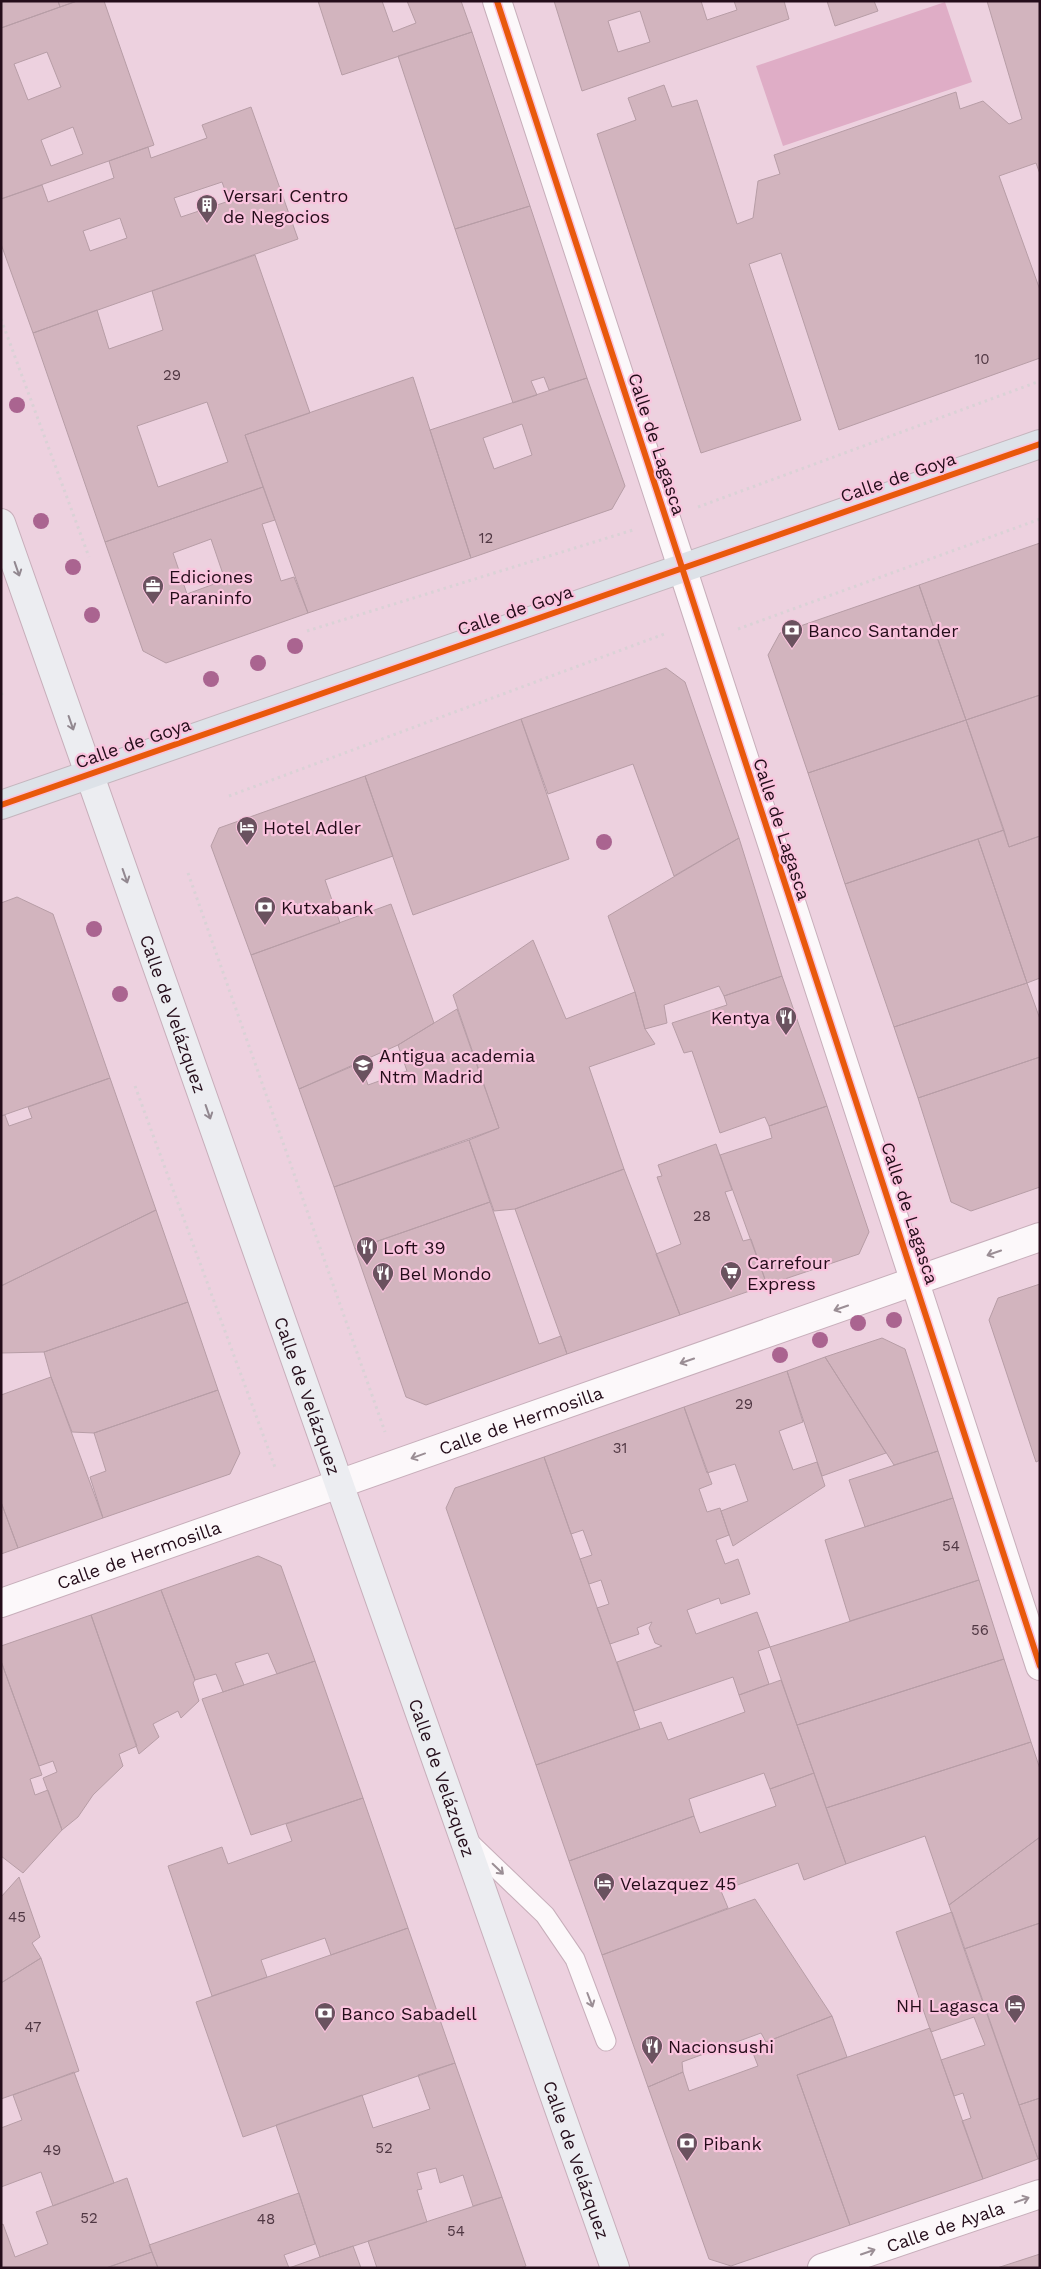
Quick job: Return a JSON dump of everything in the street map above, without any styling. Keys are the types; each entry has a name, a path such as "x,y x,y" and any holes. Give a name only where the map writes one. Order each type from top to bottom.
{"main road":[{"name":"Calle de Goya","path":"1,805 1040,444"},
{"name":"Calle de Velázquez","path":"1,523 615,2268"}],"street":[{"name":"Calle de Lagasca","path":"497,1 701,631 916,1280 1040,1666"},
{"name":"Calle de Hermosilla","path":"1,1603 1040,1237"},
{"name":"Calle de Ayala","path":"822,2268 1040,2194"}],"lane":[{"path":"463,1836 545,1915 575,1959 606,2041"}],"path":[{"path":"1,319 89,557"},
{"path":"307,631 666,520 1040,381"},
{"path":"229,796 701,631 1040,519"},
{"path":"188,873 396,1464"},
{"path":"135,1086 288,1502"}],"shaded area":[{"path":"945,2 972,82 783,146 756,66"}],"building":[{"path":"1,1 58,1 60,7 1,28"},
{"path":"58,1 77,1 60,7"},
{"path":"77,1 104,1 154,145 1,199 1,28","holes":["47,52 61,87 28,100 14,64","73,127 83,154 51,166 41,140"]},
{"path":"318,1 382,1 393,32 416,23 407,1 461,1 472,32 342,75"},
{"path":"554,1 701,1 707,20 737,10 734,1 784,1 789,19 582,91","holes":["640,11 650,42 618,52 608,21"]},
{"path":"827,1 874,1 878,11 835,26"},
{"path":"987,1 1040,1 1040,174 1036,163 999,176 1040,290 1040,358 839,430 781,253 749,264 801,420 701,453 597,134 636,120 628,98 664,85 672,107 697,100 737,224 753,218 758,181 780,174 774,155 956,92 960,109 983,101 1009,124 1022,119"},
{"path":"472,32 530,206 455,229 398,56"},
{"name":"Versari Centro de Negocios","path":"251,107 298,239 33,333 1,244 1,199 42,185 48,202 114,178 109,161 148,147 151,158 207,138 202,125","holes":["222,182 229,201 181,217 174,198","120,218 127,238 90,251 83,231"]},
{"path":"530,206 587,378 549,390 544,377 531,381 537,395 513,403 455,229"},
{"path":"255,255 310,413 245,435 263,487 105,542 33,333 97,310 109,349 163,330 152,291","holes":["207,402 228,462 158,487 137,426"]},
{"path":"413,377 471,558 308,613 245,435"},
{"path":"587,378 625,486 612,509 471,558 430,430","holes":["522,424 532,455 494,469 483,438"]},
{"path":"263,487 275,520 262,524 281,581 294,577 308,613 166,663 143,651 105,542","holes":["211,539 225,580 187,594 173,553"]},
{"path":"1040,543 1040,695 966,720 919,585"},
{"path":"919,585 966,720 808,773 768,655 780,633"},
{"path":"666,668 685,682 739,838 674,876 633,764 548,794 521,719"},
{"path":"1040,695 1040,836 1009,847 966,720"},
{"path":"521,719 569,859 413,915 365,776"},
{"path":"966,720 1004,830 845,884 808,773"},
{"path":"365,776 393,856 325,880 340,923 251,955 211,846 219,828"},
{"path":"1004,830 1009,847 1040,836 1040,978 1027,983 978,839"},
{"path":"739,838 782,976 724,996 719,986 664,1005 667,1023 645,1029 635,992 608,916"},
{"path":"978,839 1027,983 894,1027 845,884"},
{"path":"17,897 53,914 110,1078 1,1116 1,903"},
{"path":"391,904 434,1023 398,1045 299,1089 251,955"},
{"path":"533,940 566,1019 635,992 645,1029 655,1044 589,1067 624,1169 515,1209 494,1211 469,1140 499,1128 453,995"},
{"path":"782,976 827,1106 769,1126 765,1117 720,1133 692,1051 684,1053 672,1023 727,1005 724,996"},
{"path":"1027,983 1040,1019 1040,1057 918,1098 894,1027"},
{"path":"457,1009 499,1128 334,1187 299,1089 360,1063 368,1085 407,1071 398,1045"},
{"path":"1040,1057 1040,1187 971,1211 951,1202 918,1098"},
{"path":"110,1078 156,1210 1,1286 1,1116 5,1115 9,1126 32,1118 28,1107"},
{"path":"827,1106 869,1232 859,1254 767,1285 720,1155 772,1138 769,1126"},
{"path":"469,1140 490,1202 355,1249 334,1187"},
{"path":"716,1144 732,1190 725,1192 743,1241 751,1239 767,1285 680,1315 656,1254 681,1244 657,1177 662,1176 658,1165"},
{"path":"624,1169 680,1315 567,1354 515,1209"},
{"path":"490,1202 539,1344 561,1336 567,1354 426,1405 406,1397 355,1249"},
{"path":"156,1210 188,1302 44,1352 1,1353 1,1286"},
{"path":"1040,1284 1040,1460 1036,1462 989,1320 998,1298"},
{"path":"188,1302 218,1390 94,1433 72,1432 51,1377 44,1352"},
{"path":"882,1338 905,1349 938,1451 894,1465 825,1357"},
{"path":"825,1357 886,1453 822,1476 787,1371"},
{"path":"787,1371 803,1422 779,1431 793,1470 817,1462 825,1486 733,1546 721,1511 748,1501 735,1464 707,1473 684,1407"},
{"path":"51,1377 103,1518 18,1548 1,1502 1,1395"},
{"path":"218,1390 240,1453 230,1474 103,1518 90,1477 106,1471 94,1433"},
{"path":"684,1407 712,1484 699,1489 707,1512 720,1508 729,1535 716,1540 725,1564 738,1559 750,1594 721,1604 719,1598 687,1610 696,1634 757,1612 770,1647 758,1651 769,1684 739,1695 733,1677 634,1711 617,1662 662,1646 655,1643 649,1628 652,1622 637,1628 639,1634 610,1644 597,1608 609,1604 601,1580 589,1584 580,1559 592,1555 583,1530 571,1534 544,1457"},
{"path":"938,1451 953,1498 865,1527 849,1480"},
{"path":"544,1457 640,1729 536,1765 446,1508 455,1488"},
{"path":"953,1498 979,1580 850,1621 825,1540"},
{"path":"1,1502 18,1548 1,1554"},
{"path":"258,1556 281,1566 315,1661 277,1674 268,1653 235,1663 244,1685 223,1692 216,1674 195,1680 161,1590"},
{"path":"979,1580 1004,1659 797,1725 770,1647"},
{"path":"161,1590 195,1680 193,1683 199,1701 181,1718 178,1711 153,1724 159,1737 139,1754 91,1615"},
{"path":"91,1615 137,1746 119,1754 123,1766 93,1795 78,1817 62,1830 43,1778 57,1772 53,1761 39,1766 1,1661 1,1646"},
{"path":"1004,1659 1031,1742 826,1808 797,1725"},
{"path":"1,1661 42,1775 30,1779 35,1795 48,1790 62,1830 23,1873 1,1856"},
{"path":"315,1661 363,1798 251,1835 202,1699"},
{"path":"781,1680 814,1773 770,1789 764,1773 689,1799 694,1816 569,1861 536,1765 661,1722 668,1740 745,1712 739,1695"},
{"path":"1031,1742 1040,1769 1040,1837 949,1905 925,1836 846,1864 826,1808"},
{"path":"814,1773 846,1864 804,1880 798,1863 721,1891 728,1908 602,1955 569,1861 694,1816 700,1833 776,1806 770,1789"},
{"path":"363,1798 408,1928 331,1955 325,1938 261,1960 267,1977 212,1996 168,1866 222,1847 228,1864 292,1841 286,1824"},
{"path":"1040,1837 1040,1923 964,1949 949,1905"},
{"path":"19,1877 40,1937 32,1943 41,1958 1,1983 1,1897"},
{"path":"755,1899 832,2016 766,2042 761,2033 682,2062 683,2072 648,2087 602,1955"},
{"path":"952,1912 1038,2159 983,2179 962,2121 971,2118 963,2093 954,2096 941,2060 985,2045 974,2017 931,2032 896,1932"},
{"name":"NH Lagasca","path":"1040,1923 1040,2098 1019,2105 964,1949"},
{"name":"Banco Sabadell","path":"408,1928 455,2063 243,2137 196,2002"},
{"path":"41,1958 79,2071 1,2099 1,1983"},
{"path":"832,2016 847,2057 797,2075 850,2225 731,2266 709,2259 648,2087 683,2072 689,2091 758,2066 751,2048"},
{"path":"930,2028 983,2179 850,2225 797,2075"},
{"path":"455,2063 502,2197 473,2206 463,2175 440,2183 436,2168 417,2173 422,2189 417,2190 427,2222 320,2257 276,2125 362,2095 373,2128 430,2109 418,2075"},
{"path":"74,2072 114,2183 53,2206 41,2172 1,2187 1,2128 22,2120 13,2095"},
{"path":"1040,2098 1040,2158 1038,2159 1019,2105"},
{"path":"127,2178 152,2252 106,2268 1,2268 1,2225 3,2224 15,2257 48,2244 36,2212"},
{"path":"299,2193 315,2244 284,2255 289,2268 158,2268 149,2245"},
{"path":"502,2197 526,2266 520,2268 377,2268 368,2241"},
{"path":"353,2246 361,2268 289,2268 320,2257"},
{"path":"152,2252 158,2268 106,2268"},
{"path":"1040,2254 1040,2268 997,2268"}],"cycle path":[{"path":"497,1 1040,1666"},
{"path":"1,805 1040,444"}],"place":[{"name":"Versari Centro de Negocios","path":"207,224"},
{"name":"Ediciones Paraninfo","path":"153,605"},
{"name":"Banco Santander","path":"792,649"},
{"name":"Hotel Adler","path":"247,846"},
{"name":"Kutxabank","path":"265,926"},
{"name":"Kentya","path":"786,1036"},
{"name":"Antigua academia Ntm Madrid","path":"363,1084"},
{"name":"Loft 39","path":"367,1266"},
{"name":"Carrefour Express","path":"731,1291"},
{"name":"Bel Mondo","path":"383,1292"},
{"name":"Velazquez 45","path":"604,1902"},
{"name":"NH Lagasca","path":"1015,2024"},
{"name":"Banco Sabadell","path":"325,2032"},
{"name":"Nacionsushi","path":"652,2065"},
{"name":"Pibank","path":"687,2162"}]}
